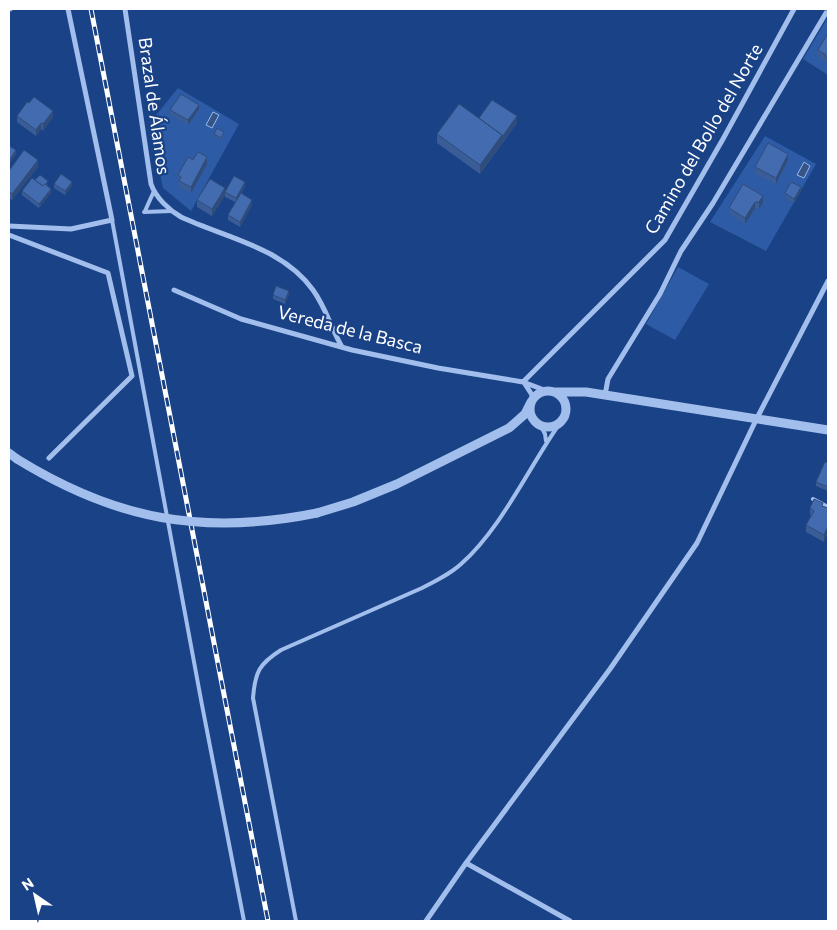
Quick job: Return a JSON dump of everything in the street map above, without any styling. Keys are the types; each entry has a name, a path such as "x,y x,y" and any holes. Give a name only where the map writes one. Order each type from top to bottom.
{"street":[{"path":"9,226 71,229 112,220 68,9"},
{"name":"Brazal de Álamos","path":"125,9 151,184 154,191 172,211 197,224 278,257 311,287 322,304 342,347"},
{"name":"Camino del Bollo del Norte","path":"523,382 665,240 724,138 794,9"},
{"path":"605,395 608,379 660,294 681,251 826,13"},
{"path":"9,235 108,273 132,376 49,458"},
{"path":"426,921 466,863 610,669 697,543 756,420 828,281"},
{"name":"Vereda de la Basca","path":"174,290 241,319 342,347 438,368 523,382 551,391 586,392 828,430"},
{"path":"523,382 529,388 532,400 530,413 540,426"},
{"path":"9,454 41,474 82,495 125,509 178,520 215,524 242,523 317,513 353,502 397,484 509,428 525,414 537,394 551,391 564,399 567,410"},
{"path":"509,428 525,425 552,427 560,423 565,417 575,398 586,392"},
{"path":"466,863 570,921"}],"lane":[{"path":"154,191 144,212 172,211"},
{"path":"112,220 244,921"},
{"path":"296,921 254,698 254,680 259,668 268,658 281,650 422,588 442,578 461,564 482,543 560,423"},
{"path":"540,426 545,434 546,443"},
{"path":"813,499 828,507"}],"shaded area":[{"path":"828,17 828,75 803,59"},
{"path":"178,88 239,124 191,211 163,188 149,124"},
{"path":"213,112 219,115 212,128 206,125"},
{"path":"765,136 816,164 766,251 710,222"},
{"path":"804,162 810,166 804,178 797,175"},
{"path":"678,267 709,284 675,340 646,324"}],"building":[{"path":"828,33 828,58 818,50"},
{"path":"181,94 199,105 188,120 170,110"},
{"path":"34,97 53,111 36,130 17,116 27,102 29,103"},
{"path":"492,100 517,116 502,137 502,135 479,118"},
{"path":"459,104 502,135 480,165 437,134"},
{"path":"217,128 224,132 221,138 214,134"},
{"path":"768,143 788,154 776,178 755,167"},
{"path":"9,146 16,150 9,161"},
{"path":"24,150 38,160 12,194 9,191 9,171"},
{"path":"198,152 207,157 191,187 179,181 181,177 178,175 188,157 193,160"},
{"path":"61,174 72,182 65,191 54,184"},
{"path":"40,175 48,181 43,186 35,180"},
{"path":"234,176 245,182 236,198 225,192"},
{"path":"32,178 51,189 39,204 22,191"},
{"path":"210,179 225,188 212,209 197,200"},
{"path":"791,182 801,187 794,199 785,193"},
{"path":"743,184 763,196 759,202 755,202 745,218 729,208"},
{"path":"241,193 252,200 240,222 228,215"},
{"path":"276,286 289,291 285,300 273,295"},
{"path":"825,462 828,463 828,487 816,482"},
{"path":"814,499 823,503 822,506 828,508 828,526 824,535 806,525 814,511 810,508"}],"railway":[{"path":"91,9 268,921"}]}
